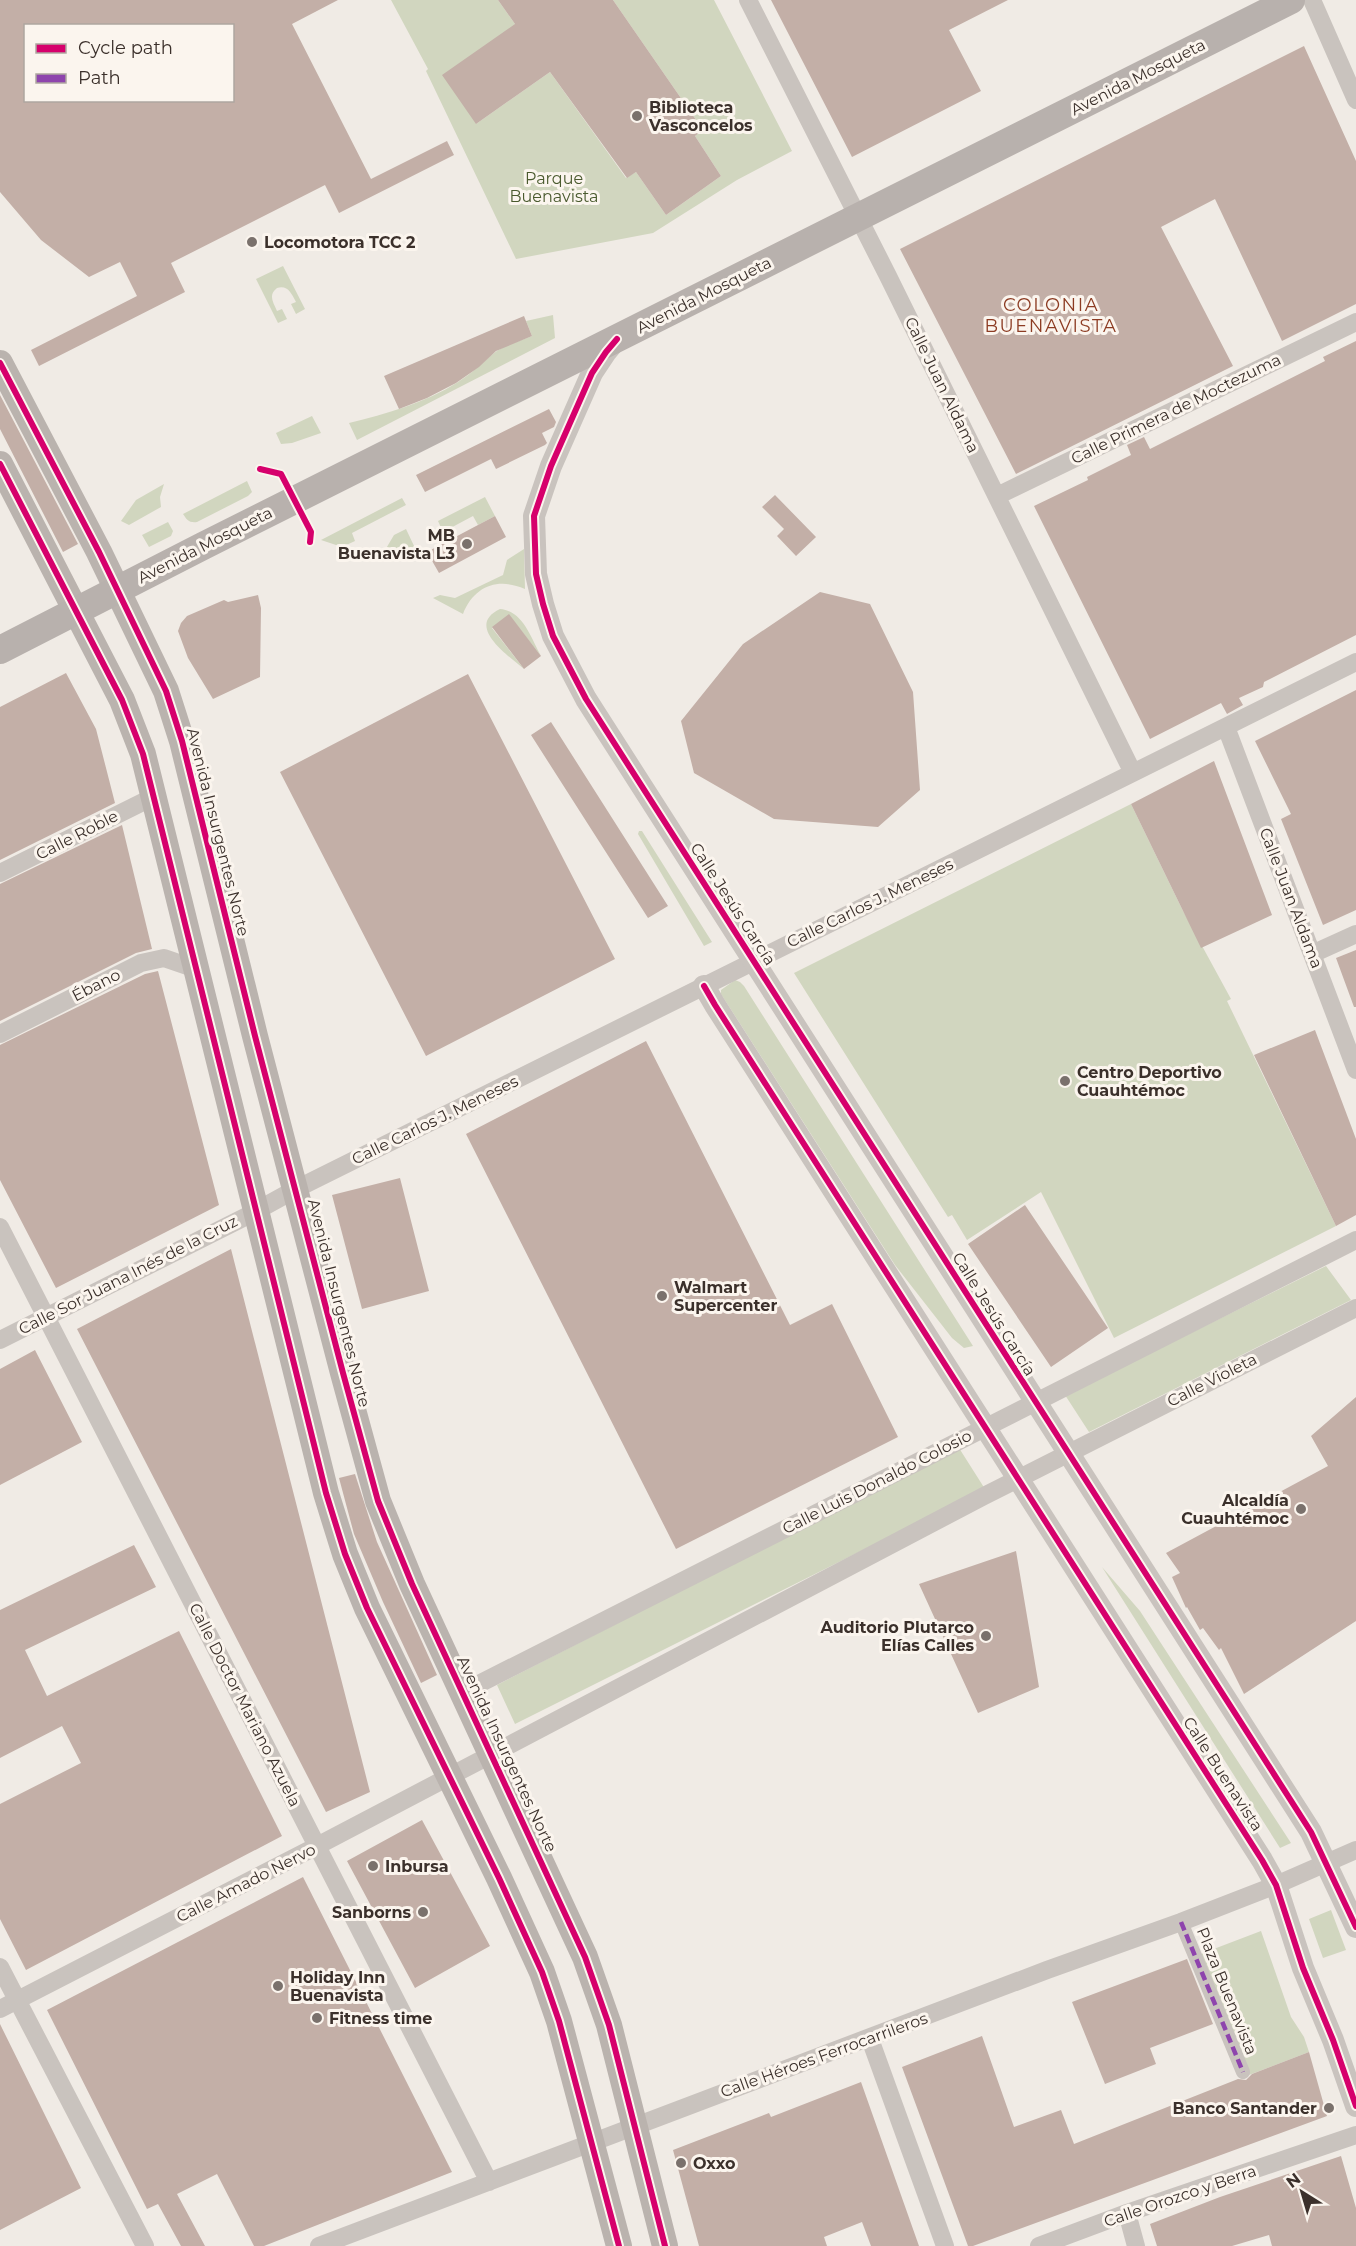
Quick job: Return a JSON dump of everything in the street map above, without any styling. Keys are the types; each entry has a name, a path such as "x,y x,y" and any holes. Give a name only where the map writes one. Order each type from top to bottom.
{"main road":[{"name":"Avenida Mosqueta","path":"0,650 1291,0"},
{"name":"Avenida Insurgentes Norte","path":"0,363 117,590 166,691 182,741 255,1036 378,1501 398,1554 585,1957 609,2025 665,2246"},
{"path":"0,464 122,700 134,728 326,1493 345,1554 382,1640 450,1776 545,1980 559,2021 619,2246"}],"street":[{"name":"Calle Juan Aldama","path":"748,0 859,217 1133,773"},
{"path":"1312,0 1356,100"},
{"name":"Calle Primera de Moctezuma","path":"997,496 1356,322"},
{"name":"Calle Jesús García","path":"617,339 592,373 537,503 534,525 536,574 553,636 586,699 1068,1453"},
{"name":"Calle Carlos J. Meneses","path":"256,1211 754,960 1356,662"},
{"name":"Calle Juan Aldama","path":"1226,727 1356,1070"},
{"name":"Calle Roble","path":"0,873 153,797"},
{"path":"1312,954 1356,934"},
{"name":"Ébano","path":"0,1034 141,963 164,958 196,969"},
{"path":"704,986 1018,1480"},
{"name":"Calle Sor Juana Inés de la Cruz","path":"0,1340 256,1211"},
{"name":"Calle Doctor Mariano Azuela","path":"0,1227 489,2182"},
{"name":"Calle Luis Donaldo Colosio","path":"463,1692 1356,1240"},
{"path":"1336,1250 1349,1251 1356,1256"},
{"name":"Calle Violeta","path":"1068,1453 1356,1308"},
{"path":"491,1754 1068,1453 1311,1832 1356,1927"},
{"name":"Calle Buenavista","path":"1018,1480 1276,1885 1303,1968 1334,2040 1356,2106"},
{"name":"Calle Amado Nervo","path":"0,2009 491,1754"},
{"name":"Calle Héroes Ferrocarrileros","path":"319,2246 1047,1970 1181,1922 1276,1885 1356,1850"},
{"name":"Plaza Buenavista","path":"1181,1922 1243,2072"},
{"path":"0,1967 145,2246"},
{"path":"870,2039 945,2246"},
{"name":"Calle Orozco y Berra","path":"1039,2246 1127,2213 1356,2135"},
{"path":"1127,2213 1136,2246"}],"green space":[{"name":"Parque Buenavista","path":"391,0 498,0 515,24 476,124 550,72 626,178 636,172 666,215 721,176 695,136 703,130 613,0 714,0 792,151 737,180 653,233 516,259 426,71 428,69"},
{"path":"283,266 305,309 296,314 291,304 296,302 291,293 287,289 277,288 272,296 273,302 277,311 282,309 287,319 278,323 256,279"},
{"path":"553,315 555,338 357,440 349,423 405,407 432,396 467,376 498,350 532,336 526,321"},
{"path":"312,416 321,433 292,443 281,444 276,433"},
{"path":"247,481 252,492 248,496 197,522 188,521 183,514"},
{"path":"164,484 160,497 161,507 129,525 121,521 136,500"},
{"path":"485,497 495,516 478,525 473,516 443,532 438,521"},
{"path":"402,498 406,505 352,533 355,541 342,547 321,540"},
{"path":"168,522 173,531 171,536 149,547 142,535"},
{"path":"406,529 415,548 391,562 381,557 394,535"},
{"path":"524,549 525,589 505,584 488,587 474,597 463,614 433,598 440,595 455,598 503,575 507,560"},
{"path":"500,609 508,611 520,620 541,656 509,615 492,628 524,669 500,649 488,632 486,624 490,616"},
{"name":"Centro Deportivo Cuauhtémoc","path":"1131,804 1183,911 1231,999 1227,1001 1336,1226 1114,1338 1041,1192 967,1240 952,1215 948,1217 794,973"},
{"path":"642,831 712,942 704,946 638,834"},
{"path":"735,980 744,986 973,1346 964,1348 952,1338 895,1265 721,994 721,990"},
{"path":"1326,1266 1351,1300 1089,1432 1065,1395"},
{"path":"959,1448 985,1489 515,1724 497,1685"},
{"path":"1102,1567 1140,1611 1291,1843 1280,1848"},
{"path":"1331,1910 1346,1950 1323,1958 1309,1919"},
{"path":"1261,1931 1291,2017 1304,2037 1309,2052 1241,2078 1198,1955"}],"building":[{"path":"0,0 338,0 292,24 371,179 447,141 454,155 339,213 325,185 171,263 185,292 39,366 31,350 137,296 120,262 89,277 41,240 0,192"},
{"name":"Biblioteca Vasconcelos","path":"498,0 613,0 703,130 695,136 721,176 666,215 636,172 627,178 550,72 476,124 442,75 515,24"},
{"path":"771,0 1008,0 949,30 981,91 852,157"},
{"path":"1304,46 1356,161 1356,304 1282,341 1215,199 1161,227 1233,366 1016,474 900,249"},
{"path":"524,316 532,336 496,351 479,367 456,383 399,409 384,376"},
{"path":"1356,341 1356,635 1264,682 1263,687 1239,698 1243,705 1227,714 1221,703 1150,739 1034,506 1088,480 1087,477 1131,455 1127,445 1144,437 1150,449 1325,361 1323,357"},
{"path":"0,395 78,544 63,552 0,429"},
{"path":"549,409 556,422 554,427 542,433 547,443 545,445 496,469 491,459 425,492 416,475"},
{"path":"775,495 816,537 796,556 777,536 784,529 762,507"},
{"name":"MB Buenavista L3","path":"495,516 506,537 439,573 427,552"},
{"path":"820,592 870,604 913,692 920,790 878,827 774,819 694,773 681,721 743,644"},
{"path":"258,595 261,608 260,677 213,699 188,658 178,631 181,623 187,616 224,600 228,602"},
{"path":"509,614 541,656 524,669 492,627"},
{"path":"66,673 96,729 115,803 0,860 0,707"},
{"path":"468,674 615,959 426,1056 280,772"},
{"path":"1356,690 1356,910 1323,925 1281,819 1291,814 1255,741"},
{"path":"551,722 668,906 648,918 531,735"},
{"path":"1214,761 1272,915 1201,948 1131,804"},
{"path":"122,825 152,949 136,953 0,1021 0,884"},
{"path":"1356,950 1356,1007 1354,1007 1336,958"},
{"path":"158,971 219,1205 56,1288 0,1180 0,1045 145,974"},
{"path":"1315,1030 1356,1139 1356,1215 1336,1226 1254,1055"},
{"name":"Walmart Supercenter","path":"646,1041 790,1325 832,1304 898,1437 676,1549 466,1134"},
{"path":"400,1178 429,1291 362,1309 332,1195"},
{"path":"1025,1205 1108,1328 1051,1367 968,1244"},
{"path":"231,1249 370,1792 326,1812 77,1329"},
{"path":"35,1350 82,1442 0,1485 0,1369"},
{"name":"Alcaldía Cuauhtémoc","path":"1356,1397 1356,1621 1244,1694 1221,1648 1219,1650 1203,1628 1200,1630 1186,1608 1172,1577 1180,1573 1166,1553 1328,1466 1311,1436"},
{"path":"355,1474 377,1542 437,1675 421,1683 354,1534 339,1478"},
{"path":"134,1545 156,1587 25,1650 47,1696 179,1631 282,1836 26,1970 0,1919 0,1804 81,1763 62,1726 0,1758 0,1610"},
{"name":"Auditorio Plutarco Elías Calles","path":"1016,1551 1039,1687 978,1713 919,1584"},
{"name":"Sanborns","path":"422,1820 490,1946 415,1988 347,1861"},
{"path":"303,1877 452,2172 264,2246 254,2246 217,2174 177,2194 205,2246 181,2246 158,2204 147,2209 47,2010"},
{"path":"1187,1959 1213,2024 1150,2048 1156,2064 1105,2084 1072,2002"},
{"path":"0,2024 81,2188 0,2230"},
{"path":"982,2036 1014,2127 1061,2110 1074,2144 1238,2079 1246,2080 1252,2074 1309,2052 1327,2116 968,2246 902,2067"},
{"path":"861,2082 919,2246 871,2246 862,2222 824,2237 827,2246 699,2246 673,2150 769,2113 771,2117"},
{"path":"1341,2156 1356,2208 1356,2246 1272,2246 1269,2235 1232,2246 1157,2246 1150,2224 1220,2197"}],"marked path":[{"path":"1181,1922 1243,2072"}],"cycle path":[{"path":"617,339 592,373 551,466 534,516 536,574 553,636 586,699 1311,1832 1356,1927"},
{"path":"0,363 99,552 166,691 182,741 255,1036 378,1501 412,1584 585,1957 609,2025 665,2246"},
{"path":"0,464 122,700 143,754 326,1493 345,1554 367,1608 499,1878 542,1972 559,2021 619,2246"},
{"path":"260,469 281,474 311,532 310,542"},
{"path":"704,986 1262,1860 1276,1885 1303,1968 1333,2040 1356,2106"}],"place":[{"name":"Biblioteca Vasconcelos","path":"637,116"},
{"name":"Locomotora TCC 2","path":"252,242"},
{"name":"MB Buenavista L3","path":"467,544"},
{"name":"Centro Deportivo Cuauhtémoc","path":"1065,1081"},
{"name":"Walmart Supercenter","path":"662,1296"},
{"name":"Alcaldía Cuauhtémoc","path":"1301,1509"},
{"name":"Auditorio Plutarco Elías Calles","path":"986,1636"},
{"name":"Inbursa","path":"373,1866"},
{"name":"Sanborns","path":"423,1912"},
{"name":"Holiday Inn Buenavista","path":"278,1986"},
{"name":"Fitness time","path":"317,2018"},
{"name":"Banco Santander","path":"1329,2108"},
{"name":"Oxxo","path":"681,2163"}],"district":[{"name":"COLONIA BUENAVISTA","path":"1051,315"}]}
